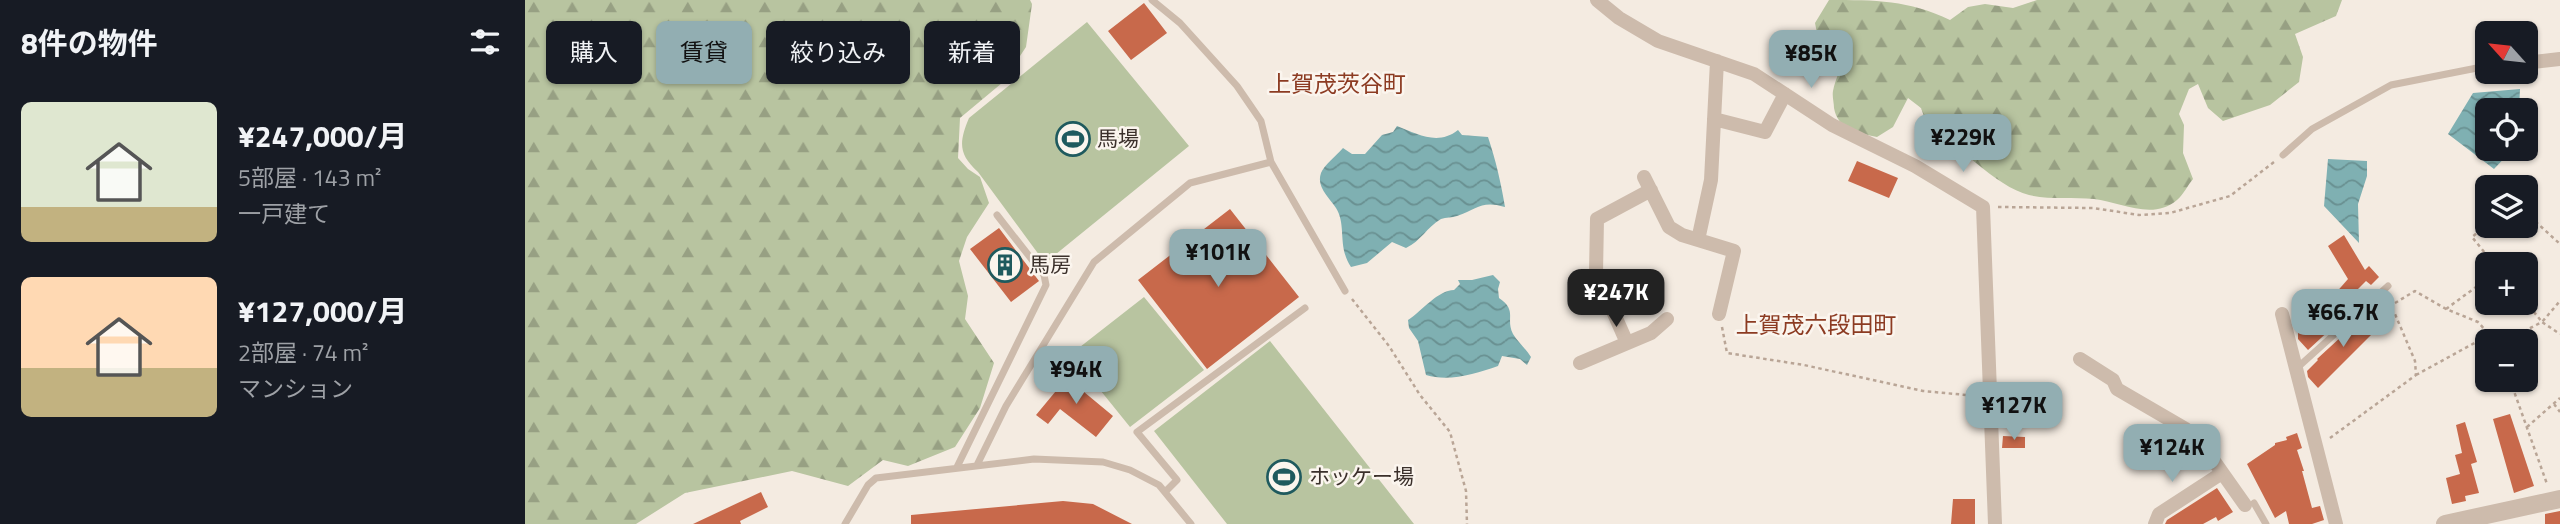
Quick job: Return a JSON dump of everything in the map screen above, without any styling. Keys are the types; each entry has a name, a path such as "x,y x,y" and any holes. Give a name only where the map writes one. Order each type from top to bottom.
{"street":[{"path":"1597,0 1619,18 1658,41 1754,74 1832,125 1915,166 1983,207 1995,524"},
{"path":"2538,62 2560,59"},
{"path":"1698,240 1711,180 1717,61"},
{"path":"1714,119 1765,132 1785,94"},
{"path":"1644,177 1669,227 1682,235 1734,251 1719,314"},
{"path":"1627,343 1596,273 1597,219 1651,190"},
{"path":"2282,314 2336,524"},
{"path":"1580,363 1651,332 1667,319"},
{"path":"2080,359 2113,380 2117,389 2197,437 2222,473 2249,504"},
{"path":"2154,524 2159,514 2222,473"},
{"path":"2445,524 2556,500"}],"lane":[{"path":"1152,0 1179,23 1237,86 1261,121 1271,162 1345,291"},
{"path":"2283,155 2312,129 2391,85 2475,69"},
{"path":"977,465 1006,406 1094,262 1190,183 1271,162"},
{"path":"957,467 1046,285 1044,275 997,215"},
{"path":"2296,368 2388,286"},
{"path":"2377,296 2386,307"},
{"path":"1165,492 1177,480 1137,432 1305,308"},
{"path":"845,524 868,485 876,478 1034,459 1103,462 1131,470 1159,485 1191,524"},
{"path":"2249,504 2266,524"}],"path":[{"path":"1983,207 2093,208 2139,215 2170,213 2230,196 2283,155"},
{"path":"2538,224 2560,244"},
{"path":"2475,235 2472,237 2484,252"},
{"path":"2446,309 2475,288"},
{"path":"1345,291 1389,346 1420,395 1450,432 1466,492 1467,524"},
{"path":"2416,375 2415,361 2392,306 2401,298 2415,291 2446,309 2478,322 2484,329"},
{"path":"2528,329 2542,322 2560,301"},
{"path":"1719,314 1727,353 1804,365 1923,391 1989,397"},
{"path":"2536,315 2560,334"},
{"path":"2316,448 2416,375 2475,343"},
{"path":"2514,392 2556,500"},
{"path":"2527,427 2560,398"},
{"path":"2554,404 2560,412"}],"green space":[{"path":"525,0 1030,0 1032,4 1026,47 1020,56 1020,21 924,21 924,84 1001,84 960,118 958,158 980,177 989,203 967,237 959,261 968,296 965,319 994,363 980,408 955,447 908,466 883,460 848,486 792,471 685,493 636,524 525,524"},
{"path":"1829,0 1877,1 1906,5 1950,20 1968,7 1985,4 2013,8 2037,0 2342,0 2336,16 2295,34 2303,57 2299,82 2270,105 2223,121 2208,108 2198,84 2189,89 2179,114 2184,125 2183,153 2193,179 2177,200 2168,206 2147,210 2094,199 2037,197 2016,190 1975,162 1925,119 1921,108 1908,98 1893,127 1877,137 1844,126 1836,115 1833,97 1839,58 1818,38 1815,23"},
{"name":"馬場","path":"1087,22 1189,146 1045,263 971,165 962,147 969,118 1011,84 1020,84 1020,77"},
{"path":"1144,297 1204,370 1130,427 1071,354"},
{"name":"ホッケー場","path":"1270,341 1414,524 1227,524 1154,431"}],"water":[{"path":"2520,89 2520,98 2475,98 2475,155 2448,134 2473,93"},
{"path":"1397,126 1435,138 1458,130 1462,135 1488,137 1505,207 1490,204 1455,217 1441,219 1406,248 1392,242 1367,263 1351,267 1344,251 1339,215 1320,183 1321,173 1343,148 1352,154 1365,154 1382,135 1393,132"},
{"path":"2328,159 2367,161 2367,176 2358,204 2359,243 2324,206"},
{"path":"2483,161 2502,161 2494,169"},
{"path":"1493,275 1500,282 1499,298 1510,311 1513,334 1531,357 1527,365 1520,359 1502,356 1498,366 1471,374 1444,378 1426,375 1418,341 1409,328 1408,320 1442,293 1454,290 1460,284 1458,280"}],"building":[{"path":"1144,3 1167,33 1131,60 1108,31"},
{"path":"1857,161 1898,178 1889,198 1848,181"},
{"path":"1230,209 1299,297 1207,369 1138,280"},
{"name":"馬房","path":"999,228 1039,281 1011,302 970,249"},
{"path":"2344,235 2365,270 2369,266 2379,277 2371,285 2366,281 2339,308 2346,315 2308,350 2298,339 2298,328 2348,279 2328,246"},
{"path":"2377,309 2385,317 2371,331 2373,333 2318,388 2308,377 2307,371 2355,324 2360,320 2362,322"},
{"path":"1075,368 1085,375 1078,387 1113,416 1096,437 1060,409 1048,424 1036,415"},
{"path":"2510,414 2534,486 2514,493 2493,419"},
{"path":"2465,422 2477,462 2471,464 2479,493 2465,496 2466,501 2452,504 2446,478 2460,474 2455,455 2462,453 2456,425"},
{"path":"2297,433 2302,448 2297,450 2312,508 2320,506 2324,520 2312,524 2289,524 2286,511 2275,518 2247,464 2275,443 2287,440 2286,437"},
{"path":"2003,436 2025,437 2025,448 2002,448"},
{"path":"2217,488 2233,512 2218,521 2216,517 2203,524 2165,524 2167,520"},
{"path":"761,492 768,507 740,521 741,524 693,524"},
{"path":"1953,499 1975,499 1975,524 1951,524"},
{"path":"1063,501 1093,504 1132,524 911,524 911,515"},
{"path":"2560,511 2560,524 2545,524 2545,514"}],"place":[{"name":"馬場","path":"1073,139"},
{"name":"馬房","path":"1005,265"},
{"name":"ホッケー場","path":"1284,477"}],"district":[{"name":"上賀茂茨谷町","path":"1337,84"},
{"name":"上賀茂六段田町","path":"1816,325"}]}
